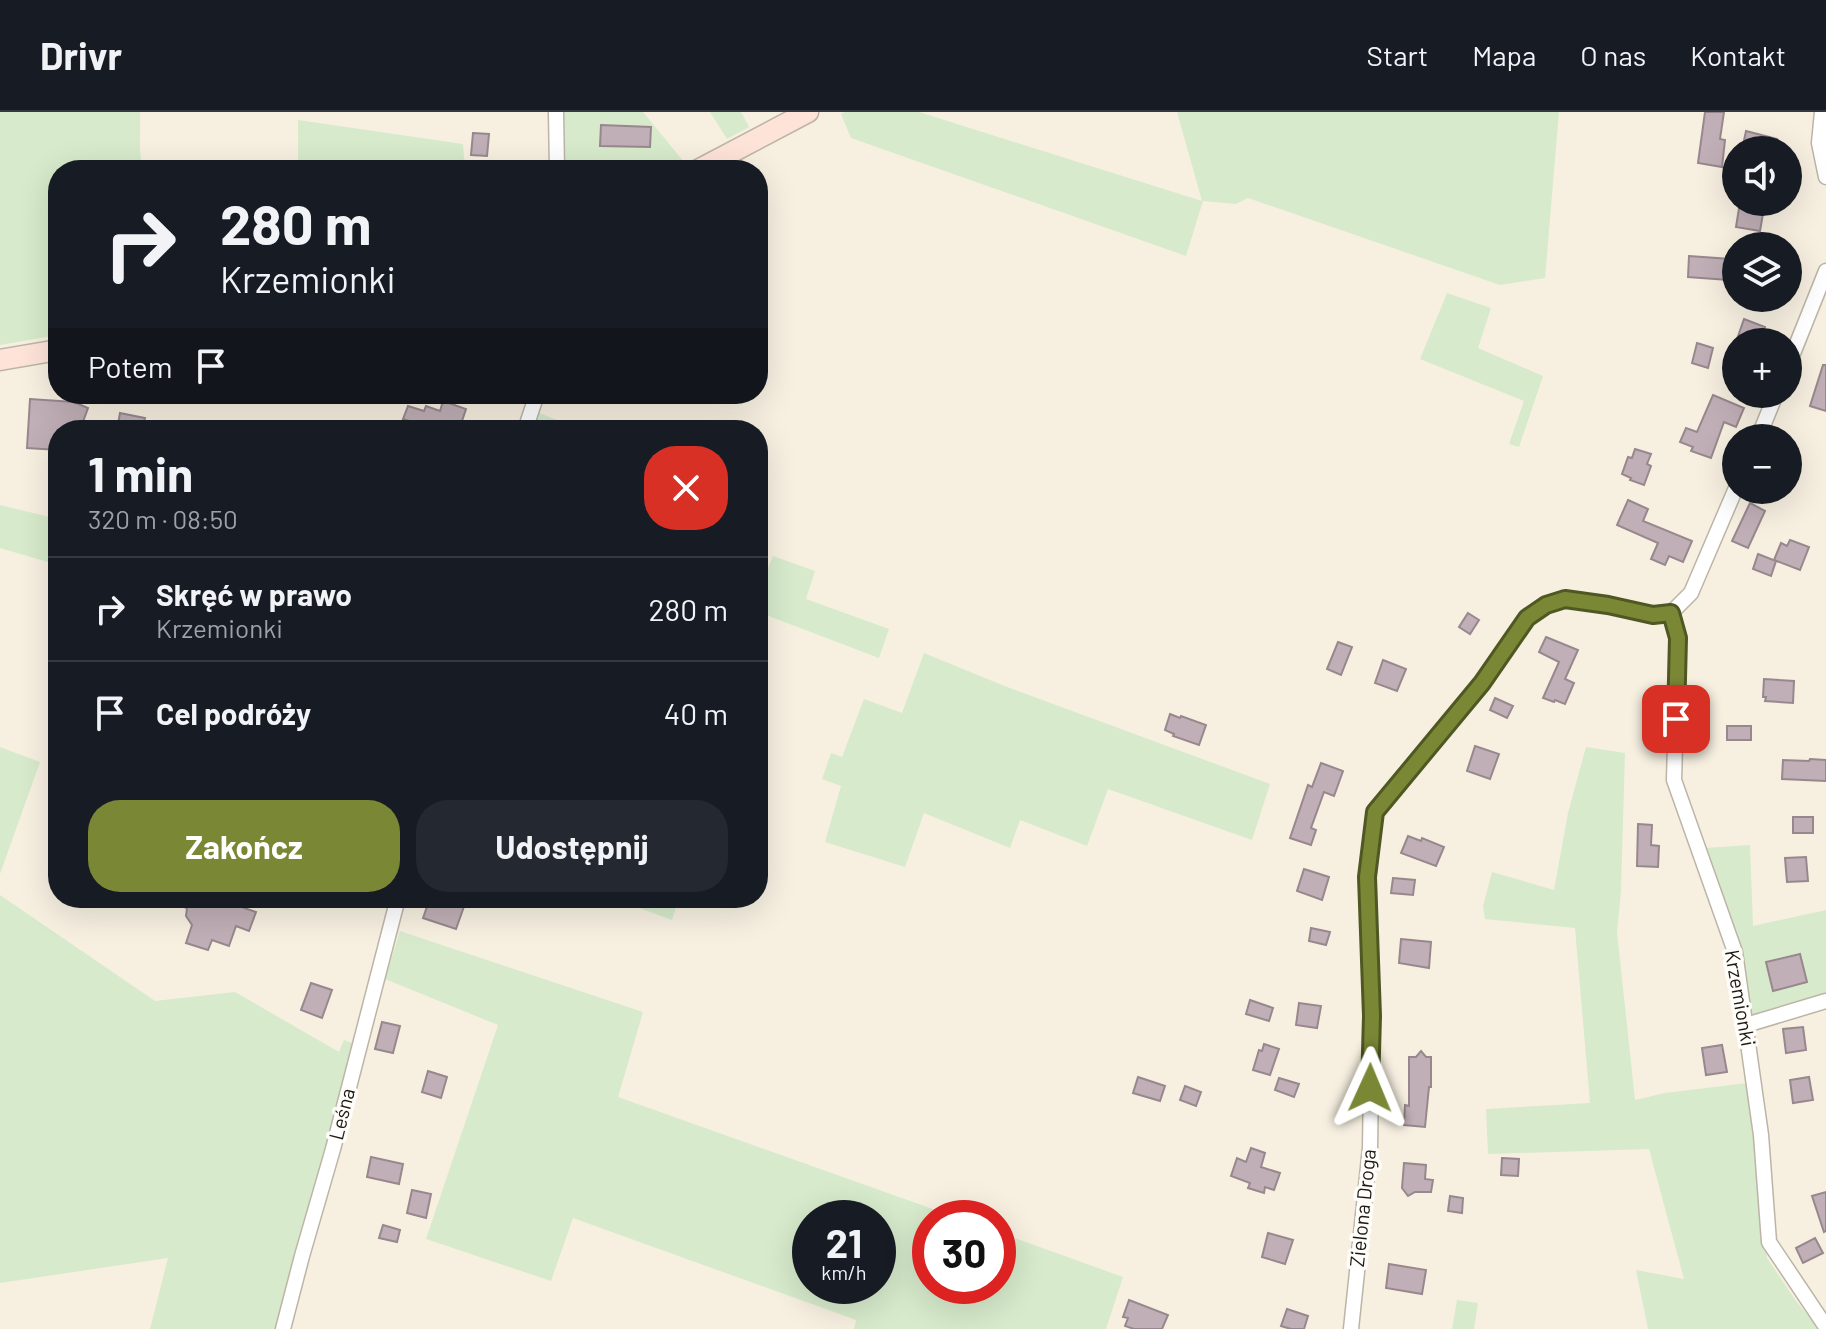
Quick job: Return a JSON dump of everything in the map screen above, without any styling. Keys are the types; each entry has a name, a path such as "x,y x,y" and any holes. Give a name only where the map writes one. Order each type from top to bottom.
{"main road":[{"path":"717,160 808,112"},
{"path":"0,360 48,352"}],"street":[{"path":"556,112 557,160"},
{"path":"1822,112 1819,143 1826,177"},
{"path":"1802,331 1826,271"},
{"path":"1671,613 1691,593 1729,504"},
{"name":"Zielona Droga","path":"1351,1329 1370,1148 1372,1016 1367,877 1375,812 1482,683 1527,618 1546,605 1565,599 1653,615 1671,613"},
{"name":"Krzemionki","path":"1671,613 1678,638 1674,780 1735,952 1761,1135 1769,1242 1826,1327"},
{"name":"Leśna","path":"283,1329 395,908"},
{"path":"1746,1025 1826,1001"}],"green space":[{"path":"0,112 140,112 141,160 48,160 48,337 0,345"},
{"path":"560,112 643,112 682,160 562,160"},
{"path":"710,112 741,112 749,127 727,139"},
{"path":"919,112 1202,201 1177,112 1559,112 1545,278 1500,285 1248,198 1236,204 1203,201 1186,256 851,138 841,114"},
{"path":"298,120 463,144 464,160 298,160"},
{"path":"1447,293 1491,308 1478,348 1543,376 1519,447 1509,444 1524,401 1420,359"},
{"path":"539,413 557,420 537,420"},
{"path":"0,505 48,517 48,562 0,548"},
{"path":"773,556 815,571 806,599 889,629 879,658 768,616 768,568"},
{"path":"924,653 1270,784 1252,840 1108,789 1087,846 1020,820 1010,848 924,813 905,867 825,842 841,786 822,779 831,753 842,757 864,699 902,713"},
{"path":"0,747 40,762 0,874"},
{"path":"1586,747 1625,753 1617,932 1635,1100 1665,1093 1747,1083 1762,1189 1767,1258 1819,1329 1648,1329 1636,1270 1684,1279 1649,1149 1488,1154 1486,1109 1590,1103 1575,928 1485,919 1483,906 1492,872 1554,890 1568,813"},
{"path":"1750,845 1753,926 1826,910 1826,994 1752,1019 1736,930 1705,848"},
{"path":"0,895 155,1001 235,992 339,1052 344,1040 355,1044 278,1329 150,1329 168,1258 0,1283"},
{"path":"639,908 676,908 672,920"},
{"path":"400,931 643,1012 618,1097 912,1202 912,1304 1016,1304 1016,1238 1123,1277 1106,1329 854,1329 856,1320 812,1304 896,1304 896,1200 792,1200 792,1297 573,1218 551,1281 426,1239 498,1025 385,979"},
{"path":"1457,1300 1478,1303 1474,1329 1452,1329"}],"building":[{"path":"1705,112 1724,112 1720,139 1722,167 1698,163"},
{"path":"601,125 651,127 650,147 600,146"},
{"path":"1746,131 1765,136 1745,136"},
{"path":"473,133 489,134 487,156 471,155"},
{"path":"1738,216 1763,216 1760,231 1736,227"},
{"path":"1689,256 1722,258 1722,280 1688,277"},
{"path":"1744,319 1765,327 1765,328 1741,328"},
{"path":"1697,343 1713,348 1708,368 1692,363"},
{"path":"1823,365 1826,365 1826,411 1810,406"},
{"path":"1713,395 1722,399 1722,408 1744,408 1737,424 1722,424 1711,458 1691,451 1693,447 1680,442 1686,428 1697,432"},
{"path":"30,399 48,400 48,404 79,404 88,408 84,420 48,420 48,449 27,448"},
{"path":"442,404 466,409 462,420 403,419 408,406 424,411 426,406 440,411"},
{"path":"120,413 145,418 144,420 119,420"},
{"path":"1635,449 1651,454 1647,464 1651,466 1644,485 1622,474 1628,457 1632,458"},
{"path":"1628,500 1648,509 1643,521 1692,541 1683,562 1669,556 1665,565 1651,559 1658,543 1617,525"},
{"path":"1750,504 1765,511 1748,548 1732,541"},
{"path":"1790,540 1809,547 1800,570 1774,560 1781,543 1787,546"},
{"path":"1758,554 1776,561 1771,576 1753,569"},
{"path":"1468,613 1479,620 1470,634 1459,627"},
{"path":"1546,637 1578,650 1565,679 1574,683 1565,704 1543,698 1559,662 1539,652"},
{"path":"1338,642 1352,647 1341,675 1327,669"},
{"path":"1383,660 1406,669 1397,691 1375,683"},
{"path":"1764,679 1794,681 1793,703 1765,701"},
{"path":"1495,698 1513,706 1507,718 1490,710"},
{"path":"1170,714 1206,725 1199,745 1165,730"},
{"path":"1727,726 1751,726 1751,740 1727,740"},
{"path":"1475,746 1499,754 1490,779 1467,771"},
{"path":"1783,760 1826,760 1826,781 1782,779"},
{"path":"1321,763 1343,771 1334,796 1324,792 1311,828 1316,830 1311,845 1290,838 1308,785 1312,787"},
{"path":"1793,817 1813,817 1813,833 1793,833"},
{"path":"1638,824 1652,825 1651,845 1659,846 1658,867 1637,866"},
{"path":"1408,836 1444,847 1436,866 1401,853"},
{"path":"1806,857 1808,881 1787,882 1785,858"},
{"path":"1304,869 1329,877 1322,900 1297,891"},
{"path":"1393,878 1415,880 1413,895 1391,893"},
{"path":"187,908 245,908 256,912 249,931 236,926 229,946 212,940 208,950 186,943 192,925 186,916"},
{"path":"426,908 463,908 456,929 423,918"},
{"path":"1311,928 1330,932 1326,945 1309,941"},
{"path":"1401,939 1431,942 1429,968 1399,963"},
{"path":"1800,954 1807,982 1773,991 1766,962"},
{"path":"311,983 332,990 322,1018 301,1010"},
{"path":"1250,1000 1273,1008 1269,1021 1246,1014"},
{"path":"1299,1003 1321,1006 1317,1028 1296,1025"},
{"path":"382,1022 400,1026 393,1053 375,1049"},
{"path":"1803,1027 1806,1050 1786,1053 1783,1029"},
{"path":"1264,1044 1279,1049 1270,1075 1253,1070"},
{"path":"1722,1045 1727,1072 1706,1075 1702,1048"},
{"path":"1421,1051 1426,1057 1431,1057 1431,1087 1425,1127 1404,1125 1405,1105 1409,1106 1409,1057 1416,1057"},
{"path":"428,1071 447,1077 441,1098 422,1092"},
{"path":"1138,1077 1165,1086 1160,1101 1133,1093"},
{"path":"1809,1077 1813,1100 1793,1103 1790,1080"},
{"path":"1279,1078 1299,1084 1294,1097 1275,1090"},
{"path":"1185,1086 1201,1092 1196,1106 1180,1100"},
{"path":"1251,1148 1265,1153 1261,1167 1280,1173 1274,1190 1265,1187 1264,1193 1248,1188 1250,1183 1231,1176 1237,1158 1246,1162"},
{"path":"371,1157 403,1164 399,1184 367,1177"},
{"path":"1502,1158 1519,1159 1518,1176 1501,1175"},
{"path":"1404,1163 1426,1165 1425,1179 1433,1180 1431,1192 1415,1192 1408,1196 1402,1188"},
{"path":"412,1190 431,1194 426,1218 407,1213"},
{"path":"1826,1192 1826,1231 1824,1232 1812,1196"},
{"path":"1450,1196 1463,1198 1462,1213 1448,1211"},
{"path":"383,1225 400,1230 397,1242 379,1238"},
{"path":"1268,1233 1293,1240 1285,1264 1262,1257"},
{"path":"1815,1238 1823,1253 1803,1263 1796,1248"},
{"path":"1389,1264 1426,1270 1422,1294 1386,1288"},
{"path":"1129,1300 1168,1315 1162,1329 1125,1326 1128,1318 1123,1317"},
{"path":"1287,1309 1308,1316 1304,1329 1281,1326"}],"route":[{"path":"1370,1088 1372,1016 1367,877 1375,812 1482,683 1527,618 1546,605 1565,599 1653,615 1671,613 1678,638 1676,719"}]}
